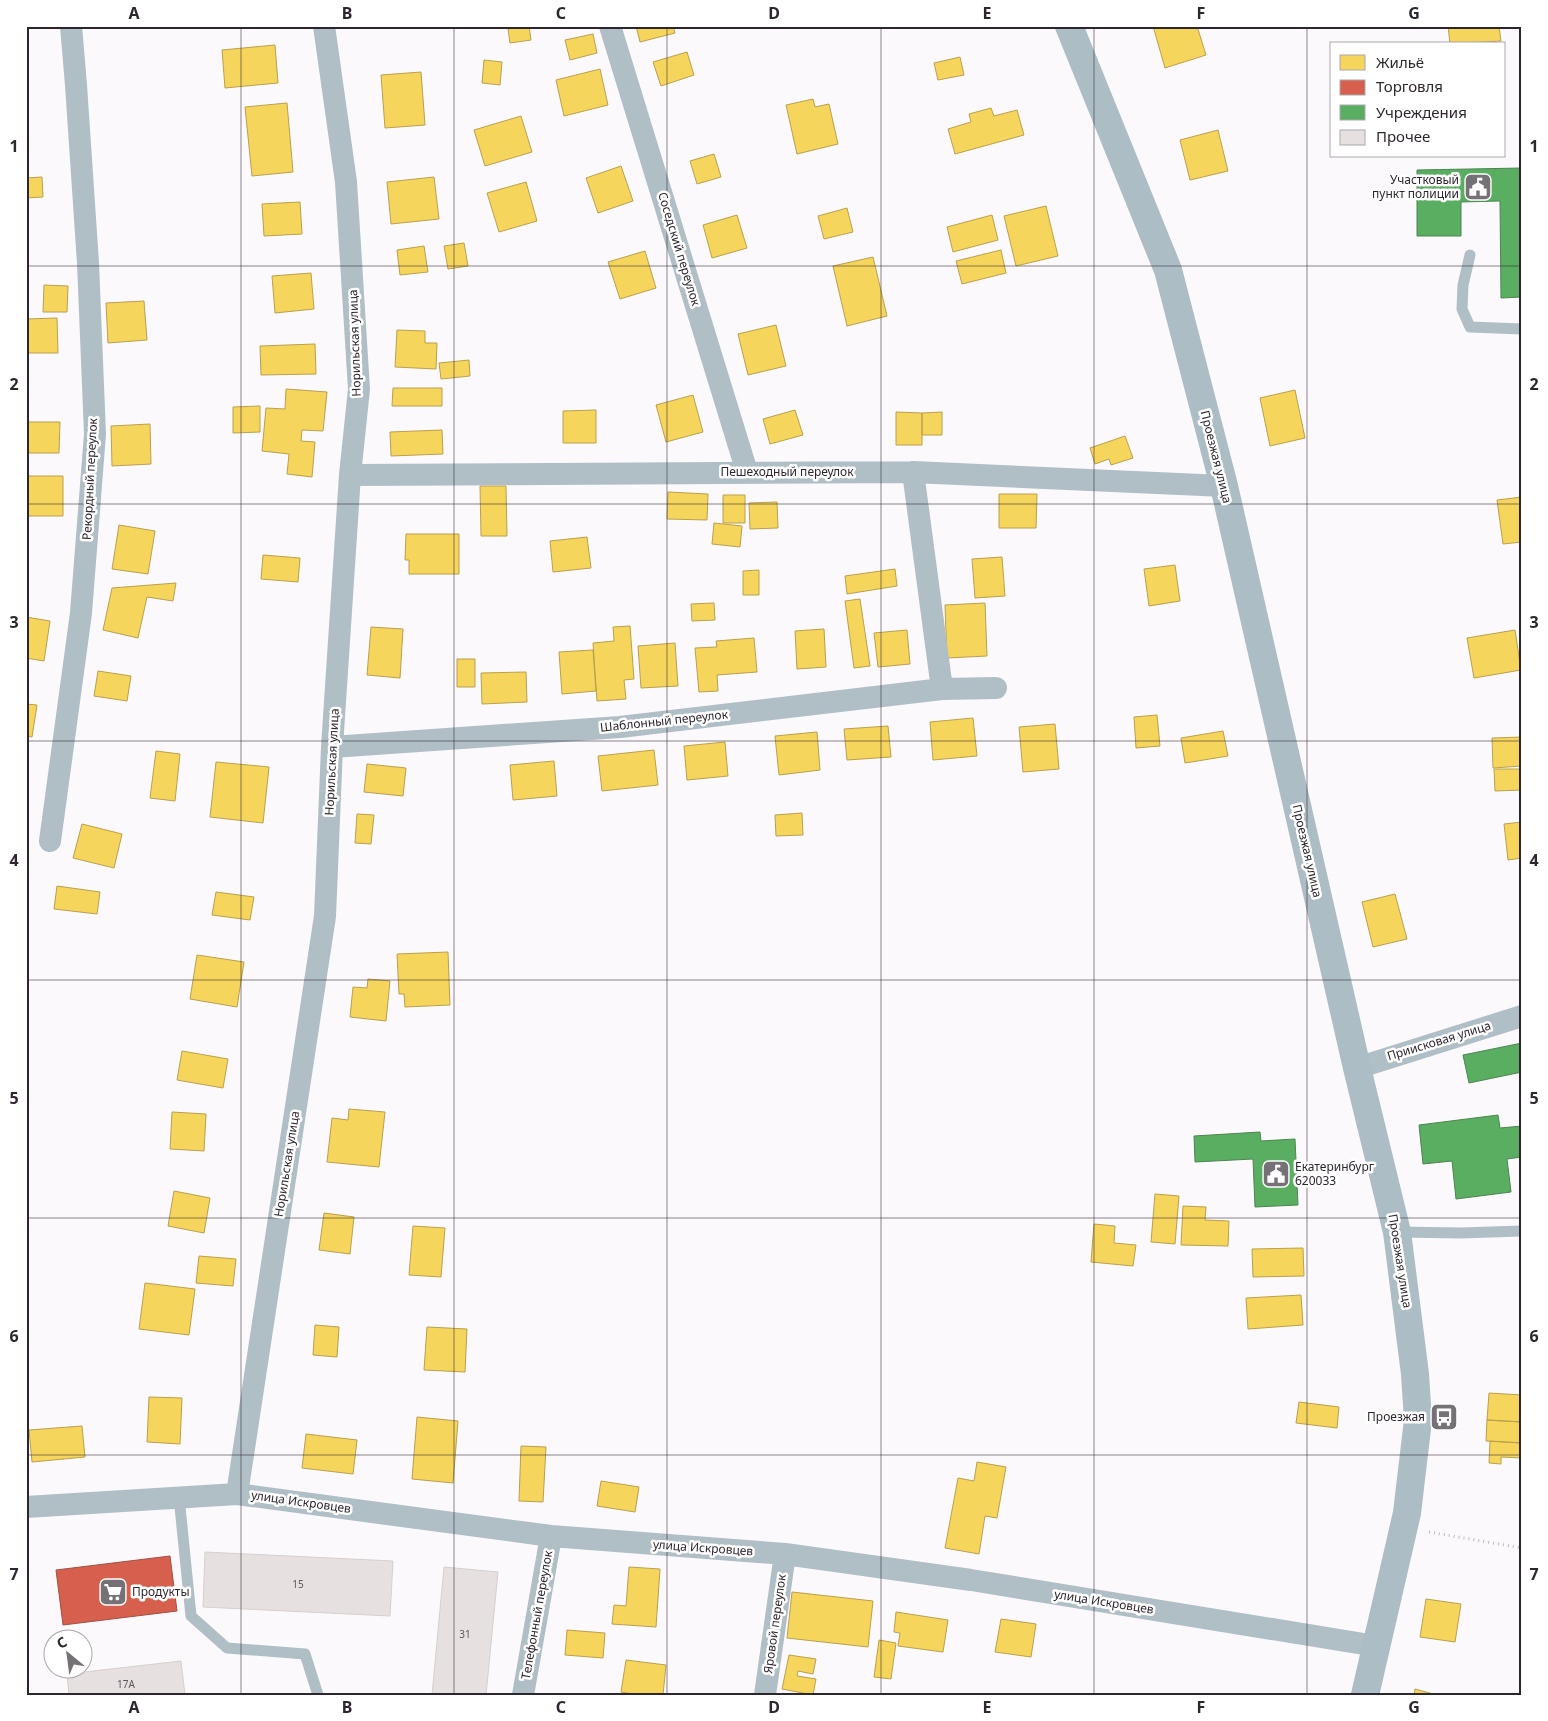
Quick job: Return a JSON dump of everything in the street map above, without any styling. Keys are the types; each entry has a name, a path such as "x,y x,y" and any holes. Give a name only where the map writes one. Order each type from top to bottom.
{"main road":[{"name":"Проезжая улица","path":"1069,26 1168,270 1224,486 1357,1068 1398,1232 1415,1374 1418,1420 1407,1513 1364,1695"}],"street":[{"name":"Рекордный переулок","path":"50,841 81,613 95,434 88,263 71,26"},
{"name":"Норильская улица","path":"237,1494 325,916 332,747 350,474 359,389 346,182 324,26"},
{"name":"Соседский переулок","path":"610,26 747,472"},
{"name":"Пешеходный переулок","path":"350,474 913,472 1224,486"},
{"path":"913,472 942,689"},
{"name":"Шаблонный переулок","path":"332,747 620,728 942,689 996,688"},
{"name":"Приисковая улица","path":"1357,1068 1522,1016"},
{"name":"улица Искровцев","path":"26,1508 237,1494 551,1536 785,1554 971,1580 1376,1646"},
{"name":"Телефонный переулок","path":"523,1695 551,1536"},
{"name":"Яровой переулок","path":"765,1695 785,1554"}],"lane":[{"path":"1470,255 1463,285 1462,309 1470,327 1522,330"},
{"path":"1398,1232 1461,1233 1522,1231"},
{"path":"179,1497 191,1616 227,1648 305,1654 318,1695"}],"path":[{"path":"1423,1532 1522,1548"}],"building: Жильё":[{"path":"529,26 531,40 510,43 508,29"},
{"path":"636,26 673,26 675,33 640,42"},
{"path":"1153,26 1197,26 1206,55 1165,68"},
{"path":"1448,26 1499,26 1501,41 1450,42"},
{"path":"593,34 597,53 570,60 565,40"},
{"path":"275,45 278,83 225,88 222,50"},
{"path":"687,52 694,75 661,86 653,62"},
{"path":"960,57 964,75 938,80 934,63"},
{"path":"484,60 502,62 500,85 482,83"},
{"path":"600,69 608,105 564,116 556,80"},
{"path":"421,72 425,125 385,128 381,75"},
{"path":"813,99 815,107 829,104 838,144 797,154 786,105"},
{"path":"287,103 293,172 252,176 245,107"},
{"path":"991,108 994,116 1017,110 1024,135 955,154 948,129 971,122 969,114"},
{"path":"521,116 532,152 485,166 474,130"},
{"path":"1218,130 1228,171 1190,180 1180,140"},
{"path":"714,154 721,177 697,184 690,161"},
{"path":"621,166 633,201 598,213 586,178"},
{"path":"42,177 43,197 26,198 26,178"},
{"path":"434,177 439,219 391,224 387,182"},
{"path":"526,182 537,221 499,232 487,193"},
{"path":"300,202 302,234 264,236 262,204"},
{"path":"1046,206 1058,256 1016,266 1004,216"},
{"path":"847,208 853,232 824,239 818,216"},
{"path":"737,215 747,248 712,258 703,225"},
{"path":"992,215 998,240 953,252 947,227"},
{"path":"464,243 468,266 448,269 444,246"},
{"path":"424,246 428,272 400,275 397,250"},
{"path":"1001,250 1006,273 962,284 956,261"},
{"path":"645,251 656,288 620,299 608,262"},
{"path":"873,257 887,316 847,326 833,266"},
{"path":"311,273 314,309 275,313 272,276"},
{"path":"44,285 68,286 67,312 43,312"},
{"path":"144,301 147,340 108,343 106,303"},
{"path":"57,318 58,353 26,353 26,319"},
{"path":"776,325 786,366 748,375 738,334"},
{"path":"397,330 425,331 425,343 437,343 436,369 395,367"},
{"path":"315,344 316,374 261,375 260,346"},
{"path":"469,360 470,376 441,379 439,363"},
{"path":"393,388 442,388 442,406 392,406"},
{"path":"286,389 327,392 323,431 302,430 301,441 315,442 312,477 287,474 289,454 262,451 266,408 285,409"},
{"path":"1295,390 1305,438 1270,446 1260,398"},
{"path":"693,395 703,432 666,442 656,405"},
{"path":"260,406 260,432 233,433 233,407"},
{"path":"596,410 596,443 563,443 563,411"},
{"path":"795,410 803,435 770,444 763,419"},
{"path":"896,412 922,413 922,445 896,445"},
{"path":"942,412 942,435 922,435 922,413"},
{"path":"26,422 60,422 59,453 26,453"},
{"path":"150,424 151,464 112,466 111,426"},
{"path":"442,430 443,454 391,456 390,432"},
{"path":"1125,436 1133,458 1111,465 1109,459 1095,464 1090,448"},
{"path":"26,476 63,476 63,516 26,516"},
{"path":"480,486 506,486 507,536 481,536"},
{"path":"668,492 708,494 707,520 667,519"},
{"path":"999,494 1037,494 1036,528 999,528"},
{"path":"723,495 745,495 745,523 723,523"},
{"path":"1522,497 1522,542 1503,544 1497,500"},
{"path":"777,502 778,528 750,529 749,503"},
{"path":"714,523 742,526 740,547 712,544"},
{"path":"119,525 155,531 148,574 112,569"},
{"path":"406,534 459,534 459,574 409,574 409,560 405,560"},
{"path":"587,537 591,568 553,572 550,541"},
{"path":"263,555 300,558 298,582 261,579"},
{"path":"1002,557 1005,596 975,598 972,559"},
{"path":"1175,565 1180,601 1149,606 1144,569"},
{"path":"895,569 897,586 847,594 845,576"},
{"path":"759,570 759,595 743,595 743,571"},
{"path":"176,583 173,601 147,597 138,638 103,630 112,588"},
{"path":"860,599 870,666 854,668 845,601"},
{"path":"714,603 715,620 692,621 691,604"},
{"path":"985,603 987,656 947,658 945,605"},
{"path":"26,617 50,621 44,661 26,658"},
{"path":"630,626 634,679 624,680 626,699 597,701 593,643 614,641 613,627"},
{"path":"371,627 403,629 400,678 367,675"},
{"path":"824,629 826,667 797,669 795,631"},
{"path":"907,630 910,664 878,667 874,633"},
{"path":"1515,630 1521,670 1474,678 1467,638"},
{"path":"754,638 757,672 717,675 718,691 699,692 695,648 717,647 716,641"},
{"path":"675,643 678,686 641,688 638,646"},
{"path":"593,650 596,691 562,694 559,652"},
{"path":"457,659 475,659 475,687 457,687"},
{"path":"98,671 131,676 127,701 94,696"},
{"path":"526,672 527,702 482,704 481,673"},
{"path":"26,704 37,705 32,737 26,736"},
{"path":"1157,715 1160,746 1136,748 1134,717"},
{"path":"973,718 977,756 933,760 930,722"},
{"path":"1055,724 1059,769 1023,772 1019,727"},
{"path":"888,726 891,757 847,760 844,729"},
{"path":"1223,731 1228,756 1185,763 1181,738"},
{"path":"817,732 820,770 779,775 775,736"},
{"path":"1522,737 1522,766 1493,768 1492,738"},
{"path":"725,742 728,776 687,780 684,746"},
{"path":"654,750 658,785 602,791 598,756"},
{"path":"156,751 180,754 175,801 150,798"},
{"path":"554,761 557,796 513,800 510,765"},
{"path":"216,762 269,767 263,823 210,817"},
{"path":"367,764 406,768 403,796 364,792"},
{"path":"1494,769 1522,769 1522,790 1495,791"},
{"path":"802,813 803,835 776,836 775,815"},
{"path":"357,814 374,815 371,844 355,843"},
{"path":"1522,822 1522,858 1508,860 1504,824"},
{"path":"82,824 122,834 114,868 73,858"},
{"path":"57,886 100,892 97,914 54,909"},
{"path":"216,892 254,897 250,920 212,915"},
{"path":"1395,894 1407,939 1373,947 1362,902"},
{"path":"448,952 450,1005 405,1007 404,994 399,994 397,954"},
{"path":"197,955 244,962 237,1007 190,999"},
{"path":"368,979 390,981 386,1021 350,1017 353,987 367,988"},
{"path":"182,1051 228,1059 223,1088 177,1080"},
{"path":"349,1109 385,1112 379,1167 327,1162 332,1118 348,1120"},
{"path":"172,1112 206,1114 204,1151 170,1149"},
{"path":"174,1191 210,1198 204,1233 168,1226"},
{"path":"1155,1194 1179,1196 1175,1244 1151,1242"},
{"path":"1183,1206 1206,1207 1205,1220 1229,1221 1228,1246 1181,1245"},
{"path":"324,1213 354,1217 350,1254 319,1250"},
{"path":"1094,1224 1115,1226 1114,1243 1136,1245 1133,1266 1091,1262"},
{"path":"413,1226 445,1228 441,1277 409,1275"},
{"path":"1303,1248 1304,1276 1253,1277 1252,1249"},
{"path":"199,1256 236,1259 233,1286 196,1283"},
{"path":"145,1283 195,1289 189,1335 139,1329"},
{"path":"1301,1295 1303,1325 1248,1329 1246,1298"},
{"path":"315,1325 339,1327 337,1357 313,1355"},
{"path":"427,1327 467,1329 465,1372 424,1370"},
{"path":"1489,1393 1522,1395 1522,1422 1487,1420"},
{"path":"149,1397 182,1398 180,1444 147,1442"},
{"path":"1299,1402 1339,1407 1337,1428 1296,1423"},
{"path":"417,1417 458,1421 453,1483 412,1479"},
{"path":"1487,1420 1522,1422 1522,1443 1486,1441"},
{"path":"82,1426 85,1457 32,1462 29,1430"},
{"path":"306,1434 357,1440 353,1474 302,1468"},
{"path":"1490,1441 1522,1443 1522,1458 1501,1457 1501,1464 1489,1463"},
{"path":"521,1446 546,1447 543,1502 519,1501"},
{"path":"977,1462 1006,1467 997,1518 985,1516 979,1554 945,1548 958,1478 974,1481"},
{"path":"601,1481 639,1487 635,1512 597,1506"},
{"path":"629,1567 660,1569 656,1627 612,1624 614,1605 626,1606"},
{"path":"792,1592 873,1601 868,1647 787,1638"},
{"path":"1426,1599 1461,1604 1455,1642 1420,1637"},
{"path":"896,1612 948,1620 943,1652 898,1646 900,1633 894,1632"},
{"path":"1001,1619 1036,1624 1031,1657 995,1652"},
{"path":"567,1630 605,1633 603,1658 565,1655"},
{"path":"879,1640 896,1643 891,1679 874,1677"},
{"path":"789,1655 816,1659 813,1674 798,1671 797,1676 816,1679 813,1695 782,1689"},
{"path":"626,1660 666,1665 663,1695 639,1695 621,1692"},
{"path":"1415,1689 1437,1695 1414,1695"}],"building: Торговля":[{"path":"170,1556 177,1611 63,1625 56,1570"}],"building: Учреждения":[{"path":"1522,168 1522,297 1501,298 1500,201 1461,202 1461,236 1417,236 1417,170"},
{"path":"1522,1043 1522,1072 1469,1083 1463,1055"},
{"path":"1498,1115 1500,1128 1522,1126 1522,1157 1507,1159 1511,1192 1456,1199 1452,1161 1423,1164 1419,1125"},
{"path":"1260,1132 1261,1141 1295,1139 1298,1205 1255,1207 1253,1159 1195,1162 1194,1136"}],"building: Прочее":[{"path":"205,1552 393,1561 390,1616 203,1607"},
{"path":"444,1567 498,1572 486,1695 432,1695"},
{"path":"181,1661 185,1695 69,1695 67,1678 92,1678 92,1671"}],"place":[{"name":"Участковый пункт полиции","path":"1478,187"},
{"name":"Екатеринбург 620033","path":"1276,1174"},
{"name":"Проезжая","path":"1444,1417"},
{"name":"Продукты","path":"113,1592"}]}
